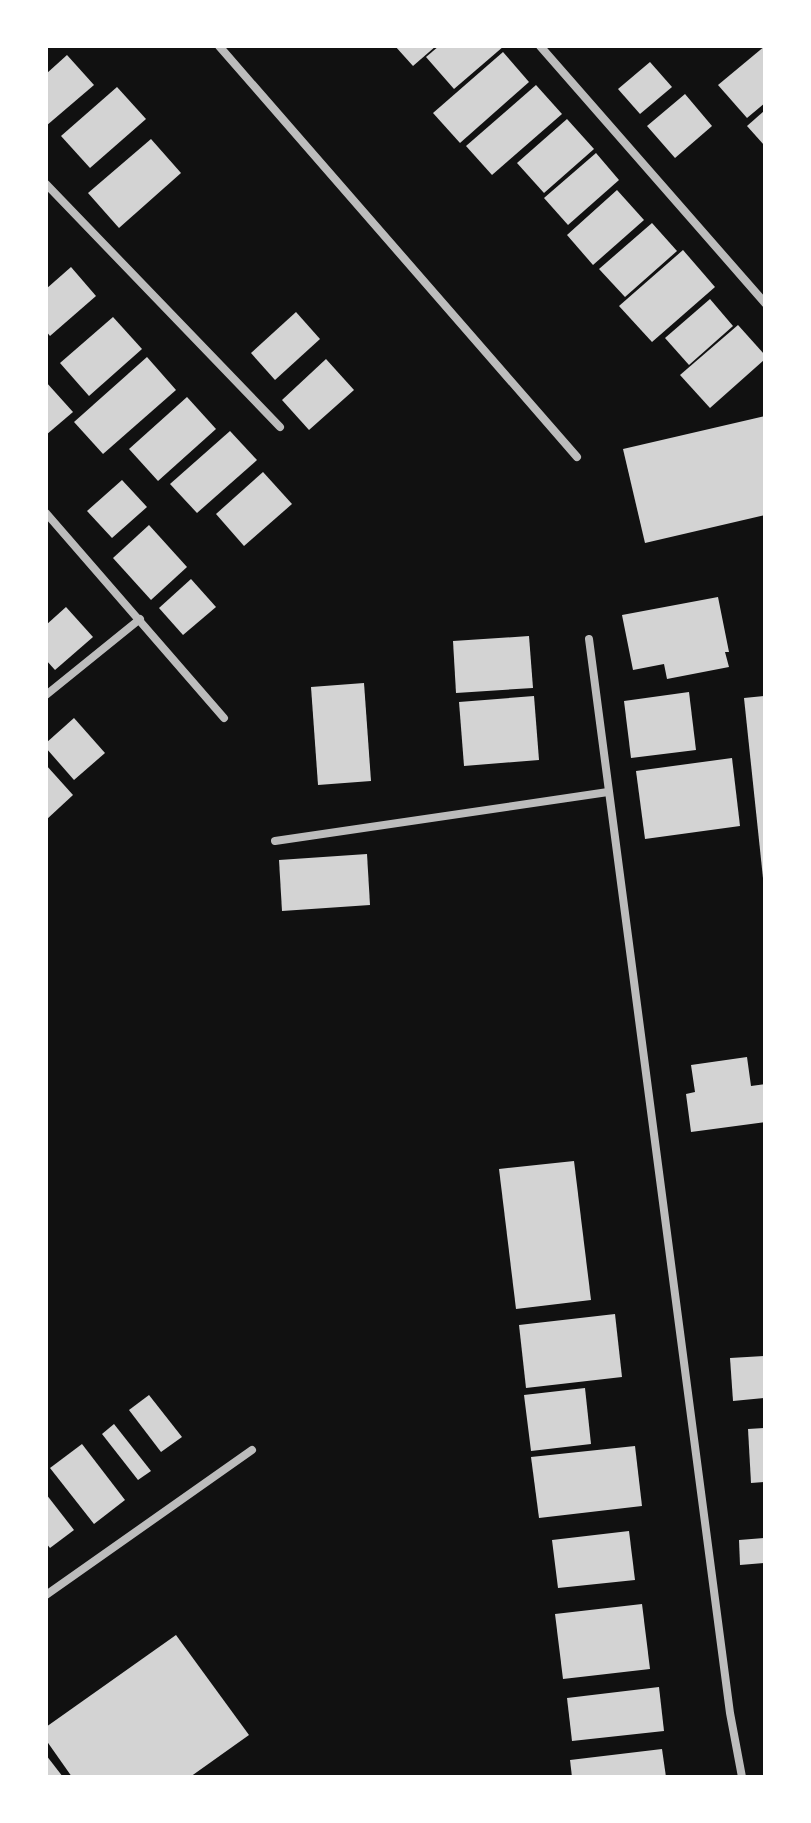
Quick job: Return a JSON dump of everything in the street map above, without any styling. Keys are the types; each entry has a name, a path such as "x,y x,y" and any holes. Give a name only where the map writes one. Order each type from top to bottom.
{"street":[{"path":"219,46 577,457"},
{"path":"540,46 765,303"},
{"path":"46,184 280,427"},
{"path":"46,513 224,718"},
{"path":"46,695 140,619"},
{"path":"589,639 730,1713 742,1777"},
{"path":"275,841 608,792"},
{"path":"46,1595 252,1450"}],"building":[{"path":"395,46 436,46 413,66"},
{"path":"439,46 504,46 454,89 426,57"},
{"path":"765,46 765,103 747,118 718,85"},
{"path":"503,52 529,82 460,143 433,113"},
{"path":"67,55 94,85 46,126 46,74"},
{"path":"650,62 672,87 640,114 618,89"},
{"path":"536,85 562,114 492,175 466,146"},
{"path":"117,87 146,119 90,168 61,136"},
{"path":"685,94 712,126 675,158 647,126"},
{"path":"765,110 765,146 747,126"},
{"path":"567,119 594,149 544,193 517,163"},
{"path":"151,139 181,173 119,228 88,193"},
{"path":"596,153 619,180 568,225 544,198"},
{"path":"617,190 644,220 593,265 567,235"},
{"path":"652,223 677,251 625,297 599,269"},
{"path":"683,250 715,287 652,342 619,306"},
{"path":"71,267 96,296 50,336 46,331 46,289"},
{"path":"710,299 733,326 689,365 665,338"},
{"path":"296,312 320,339 275,380 251,353"},
{"path":"113,317 142,349 89,396 60,363"},
{"path":"738,325 765,355 765,359 710,408 680,375"},
{"path":"147,357 176,390 103,454 74,422"},
{"path":"326,359 354,390 309,430 282,400"},
{"path":"46,382 73,412 46,435"},
{"path":"187,397 216,429 158,481 129,449"},
{"path":"765,416 765,515 645,543 623,449"},
{"path":"230,431 257,460 197,513 170,484"},
{"path":"263,472 292,504 244,546 216,514"},
{"path":"122,480 147,507 112,538 87,511"},
{"path":"149,525 187,567 151,600 113,558"},
{"path":"191,579 216,607 183,635 159,608"},
{"path":"718,597 729,667 667,679 664,664 633,670 622,615"},
{"path":"66,607 93,637 55,670 46,660 46,625"},
{"path":"529,636 533,688 456,693 453,641"},
{"path":"364,683 371,781 318,785 311,687"},
{"path":"689,692 696,750 631,758 624,701"},
{"path":"534,696 539,760 464,766 459,702"},
{"path":"765,696 765,878 763,878 744,698"},
{"path":"74,718 105,753 74,780 46,748 46,743"},
{"path":"732,758 740,826 645,839 636,771"},
{"path":"46,765 73,795 46,820"},
{"path":"367,854 370,905 282,911 279,860"},
{"path":"747,1057 751,1086 765,1084 765,1122 691,1132 686,1094 695,1092 691,1065"},
{"path":"574,1161 591,1300 516,1309 499,1169"},
{"path":"615,1314 622,1377 526,1388 519,1325"},
{"path":"765,1356 765,1398 733,1401 730,1358"},
{"path":"585,1388 591,1444 531,1451 524,1395"},
{"path":"149,1395 182,1437 161,1452 129,1410"},
{"path":"114,1424 151,1471 138,1480 102,1434"},
{"path":"765,1428 765,1482 751,1483 748,1429"},
{"path":"82,1444 125,1500 94,1524 50,1468"},
{"path":"635,1446 642,1506 539,1518 531,1457"},
{"path":"46,1494 74,1530 50,1548 46,1543"},
{"path":"629,1531 635,1580 558,1588 552,1540"},
{"path":"765,1538 765,1563 740,1565 739,1540"},
{"path":"642,1604 650,1669 563,1679 555,1614"},
{"path":"176,1635 249,1735 190,1777 72,1777 46,1740 46,1727"},
{"path":"659,1687 664,1731 572,1741 567,1698"},
{"path":"662,1749 666,1777 572,1777 570,1760"},
{"path":"46,1755 63,1777 46,1777"}]}
